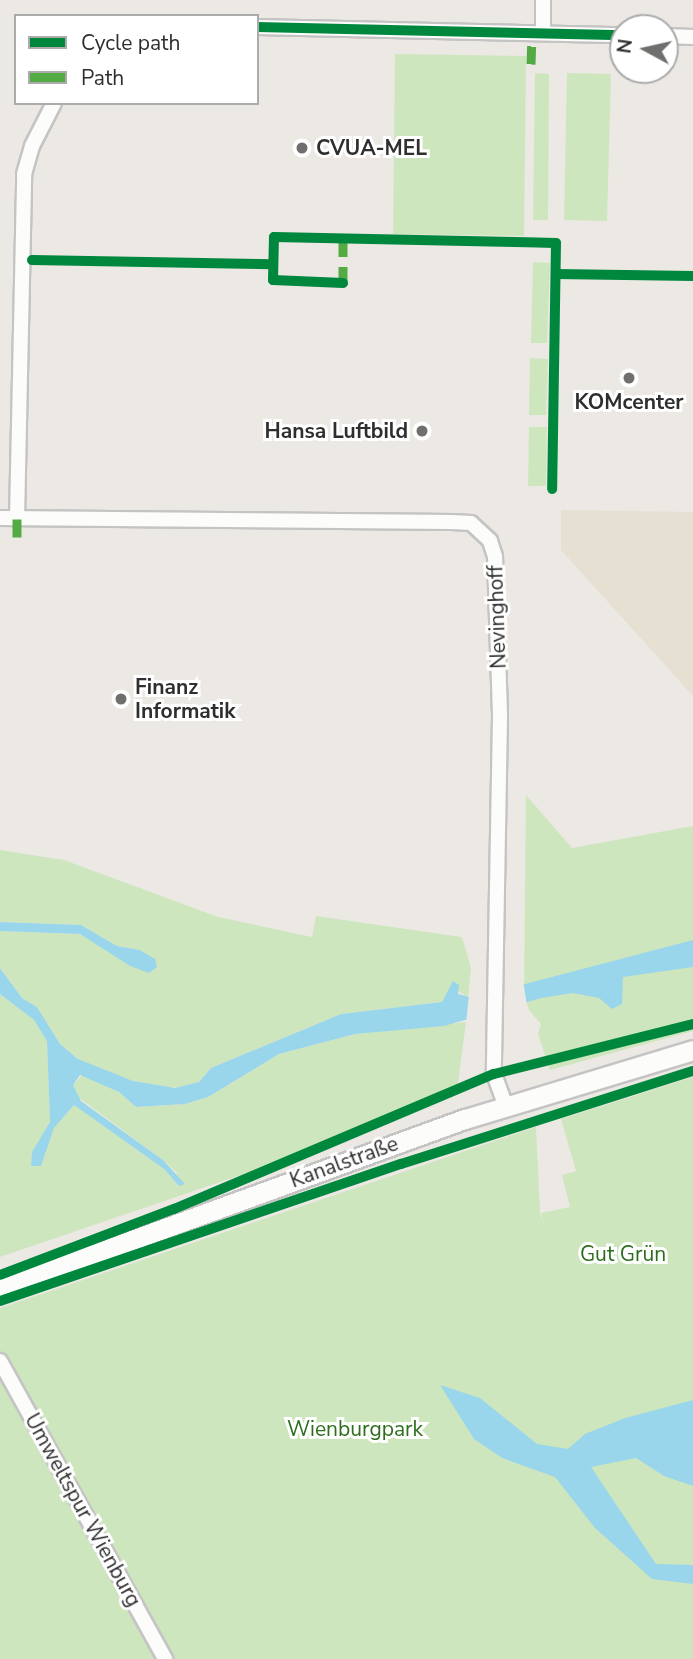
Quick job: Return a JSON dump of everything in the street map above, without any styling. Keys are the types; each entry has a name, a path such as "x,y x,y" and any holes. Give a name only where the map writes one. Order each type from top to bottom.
{"main road":[{"name":"Kanalstraße","path":"0,1288 505,1105 693,1050"}],"street":[{"path":"543,0 543,33"},
{"path":"259,27 609,35"},
{"path":"17,519 24,174 32,146 53,105"},
{"name":"Nevinghoff","path":"0,519 452,522 471,523 481,531 495,556 500,717 499,962 494,1073 505,1105"},
{"name":"Umweltspur Wienburg","path":"0,1361 165,1659"}],"shaded area":[{"path":"561,510 693,512 693,696 561,550"}],"green space":[{"path":"395,54 526,56 524,236 393,234"},
{"path":"535,73 549,74 548,220 533,220"},
{"path":"567,73 609,74 607,221 564,220"},
{"path":"533,262 550,263 547,343 531,343"},
{"path":"530,358 548,359 546,415 529,415"},
{"path":"529,427 547,427 546,486 528,486"},
{"path":"526,795 572,848 693,826 693,1031 550,1070 538,1034 541,1024 529,1010 524,993"},
{"path":"0,850 64,860 218,917 312,937 316,916 462,937 471,968 468,998 457,990 442,1002 341,1014 211,1068 199,1082 182,1087 160,1088 133,1081 84,1063 60,1044 37,1007 22,998 0,968 0,931 80,934 148,973 140,950 117,946 81,925 0,922"},
{"path":"0,994 34,1020 47,1040 50,1122 33,1152 31,1166 41,1166 54,1128 74,1105 164,1169 179,1186 176,1172 163,1160 78,1097 73,1085 82,1075 119,1092 136,1107 185,1104 208,1097 279,1054 355,1034 466,1022 457,1091 264,1167 0,1257"},
{"name":"Wienburgpark","path":"693,1077 693,1659 0,1659 0,1308 536,1127 540,1213 544,1226 541,1213 570,1207 562,1175 576,1171 561,1119"}],"water":[{"path":"0,922 81,925 117,946 140,950 155,959 157,967 149,973 130,966 80,934 0,931"},
{"path":"693,940 693,967 623,977 622,1004 612,1009 599,998 573,993 541,998 444,1026 355,1034 279,1054 208,1097 185,1104 136,1107 119,1092 80,1075 73,1085 81,1101 163,1160 185,1184 179,1186 164,1169 74,1105 54,1128 41,1166 31,1166 32,1152 50,1122 47,1041 34,1020 0,994 0,968 22,998 37,1007 60,1044 78,1059 133,1081 175,1088 199,1082 211,1068 341,1014 442,1002 453,981 459,985 458,994 472,998"},
{"path":"440,1385 480,1398 537,1444 568,1449 585,1434 625,1418 693,1400 693,1486 664,1476 636,1458 591,1467 656,1564 693,1565 693,1584 652,1579 595,1528 555,1477 502,1458 474,1439"}],"pier":[{"path":"523,980 527,1006 466,1025 469,994"}],"marked path":[{"path":"531,64 532,32"},
{"path":"343,239 343,290"},
{"path":"17,519 17,541"}],"cycle path":[{"path":"259,27 609,35"},
{"path":"343,283 273,280 274,237 556,243 552,489"},
{"path":"32,260 273,264"},
{"path":"556,274 693,276"},
{"path":"0,1275 174,1209 494,1074 693,1024"},
{"path":"0,1301 401,1164 693,1071"}],"place":[{"name":"CVUA-MEL","path":"302,148"},
{"name":"KOMcenter","path":"629,378"},
{"name":"Hansa Luftbild","path":"422,431"},
{"name":"Finanz Informatik","path":"121,699"}],"park label":[{"name":"Gut Grün","path":"623,1254"}]}
